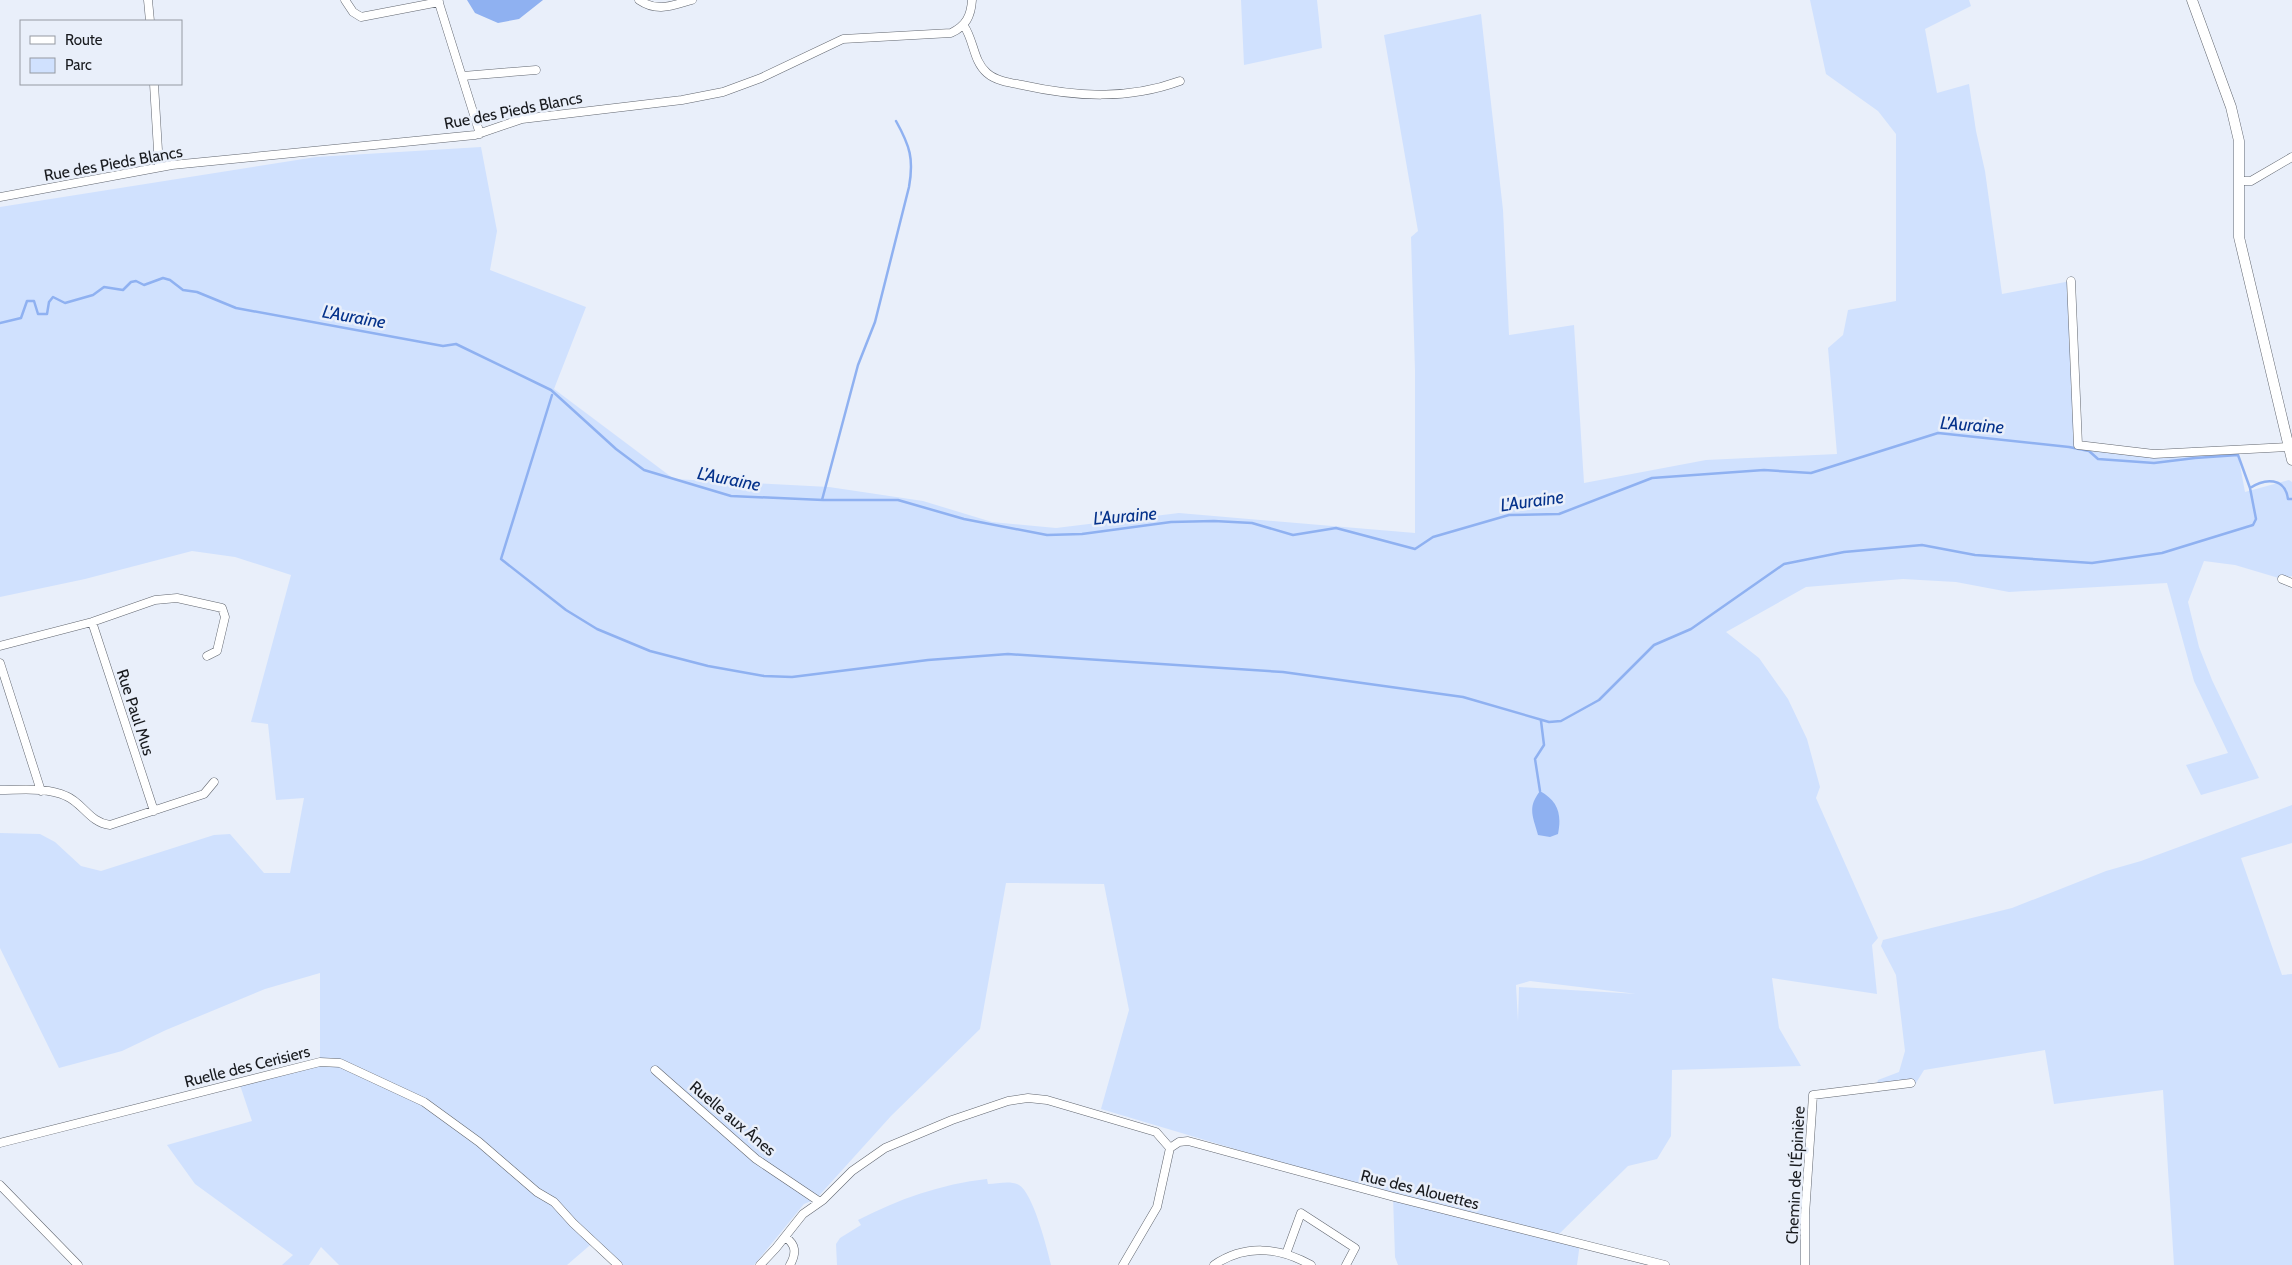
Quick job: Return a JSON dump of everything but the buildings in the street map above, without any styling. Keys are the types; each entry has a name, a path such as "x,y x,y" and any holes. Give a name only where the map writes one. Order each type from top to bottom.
{"main road":[{"path":"2192,0 2231,107 2239,141 2237,224 2241,252 2292,460"}],"street":[{"path":"148,0 150,20"},
{"path":"345,0 353,12 361,17 438,1 480,134"},
{"path":"639,0 646,5 661,9 692,0"},
{"path":"972,0 971,14 964,26 981,67 988,74 1000,80 1043,90 1098,96 1120,95 1158,89 1180,81"},
{"name":"Rue des Pieds Blancs","path":"0,197 160,167 480,134 522,119 682,100 723,92 761,78 843,39 939,35 951,33 964,26"},
{"path":"463,76 536,70"},
{"path":"154,85 160,167"},
{"path":"2238,181 2251,181 2292,157"},
{"path":"2071,281 2078,445 2154,454 2289,447"},
{"path":"2282,579 2292,583"},
{"path":"0,646 92,622 155,600 177,598 222,608 225,617 217,651 207,656"},
{"name":"Rue Paul Mus","path":"92,622 154,811"},
{"path":"0,663 42,791"},
{"path":"0,790 42,791 67,796 94,820 104,825 110,825 204,794 214,782"},
{"name":"Ruelle des Cerisiers","path":"0,1143 320,1062 340,1063 424,1102 479,1142 537,1192 554,1202 573,1223 618,1265"},
{"name":"Ruelle aux Ânes","path":"654,1070 756,1159 820,1202"},
{"name":"Chemin de l'Épinière","path":"1805,1265 1805,1215 1813,1095 1911,1083"},
{"path":"760,1265 803,1214 820,1202 852,1171 885,1148 952,1120 1008,1101 1028,1098 1047,1100 1156,1132 1170,1148 1157,1207 1123,1265"},
{"name":"Rue des Alouettes","path":"1170,1148 1179,1142 1188,1142 1665,1265"},
{"path":"0,1185 78,1265"},
{"path":"1286,1254 1301,1213 1355,1248 1346,1265"},
{"path":"785,1237 791,1241 795,1249 795,1256 790,1265"},
{"path":"1214,1265 1230,1254 1261,1249 1286,1254 1311,1265"}],"green space":[{"path":"1241,0 1317,0 1322,48 1244,65"},
{"path":"1810,0 1969,0 1971,6 1925,29 1937,93 1969,84 1976,131 1985,171 2002,294 2071,281 2078,445 2154,454 2237,449 2245,492 2289,480 2292,482 2292,576 2282,579 2235,565 2204,561 2188,602 2199,647 2212,680 2259,778 2201,795 2186,765 2228,753 2194,681 2167,583 2009,592 1956,582 1903,579 1806,587 1726,632 1759,658 1788,699 1807,739 1820,787 1816,798 1878,938 1872,945 1877,994 1772,978 1779,1028 1801,1066 1672,1070 1671,1136 1657,1159 1628,1166 1556,1237 1580,1243 1577,1265 1398,1265 1395,1257 1393,1196 1101,1109 1129,1010 1104,884 1006,883 980,1029 891,1116 816,1199 804,1204 754,1265 622,1265 596,1240 567,1265 339,1265 321,1247 309,1265 282,1265 293,1255 195,1184 167,1145 252,1121 239,1082 320,1062 320,973 265,989 166,1030 122,1051 59,1068 0,948 0,833 40,834 55,842 81,866 101,871 214,835 230,834 264,873 290,873 304,798 276,800 268,724 251,722 291,575 235,557 192,551 85,579 0,597 0,207 316,157 481,147 497,231 490,270 586,307 554,389 674,479 829,487 923,501 992,522 1056,528 1179,513 1415,533 1415,370 1411,237 1418,231 1384,35 1481,14 1503,210 1509,335 1574,325 1584,483 1706,460 1837,454 1828,348 1843,335 1848,310 1896,301 1896,134 1878,111 1826,74","holes":["1530,981 1636,994 1519,987 1518,1021 1516,985"]},
{"path":"2292,805 2292,843 2241,858 2282,975 2292,974 2292,1265 2174,1265 2163,1090 2054,1104 2045,1050 1924,1070 1916,1083 1876,1088 1878,1080 1899,1072 1905,1051 1896,975 1881,946 1883,940 2012,908 2106,871 2141,861"},
{"path":"987,1179 988,1184 1012,1183 1019,1185 1024,1190 1039,1222 1051,1265 837,1265 836,1244 840,1238 861,1225 858,1220 889,1205 921,1194 970,1181"}],"water":[{"path":"467,0 543,0 519,19 498,23 475,13"},
{"path":"1540,791 1551,799 1559,814 1558,834 1550,837 1538,835 1533,817 1532,807"}],"waterway":[{"path":"822,500 858,365 875,322 909,187 910,153 896,121"},
{"name":"L'Auraine","path":"0,323 21,318 27,301 34,301 38,314 47,314 49,302 53,297 65,303 93,295 104,287 123,290 131,282 136,281 144,285 163,278 170,280 183,290 197,292 236,308 443,346 456,344 551,390 616,449 644,470 731,496 823,500 898,500 964,519 1047,535 1082,534 1171,522 1214,521 1252,523 1293,535 1336,528 1415,549 1433,537 1509,515 1559,514 1652,478 1764,470 1811,473 1938,433 2069,447 2089,451 2098,459 2154,463 2238,455 2250,488 2262,482 2279,483 2286,492 2288,499 2292,499"},
{"path":"552,395 501,559 566,610 597,629 650,651 708,666 764,676 792,677 928,660 1008,654 1283,672 1463,697 1549,722 1561,721 1599,700 1654,645 1691,629 1784,564 1844,552 1922,545 1975,555 2092,563 2162,553 2253,525 2256,519 2250,488"},
{"path":"1540,791 1535,759 1544,745 1541,721"}]}
